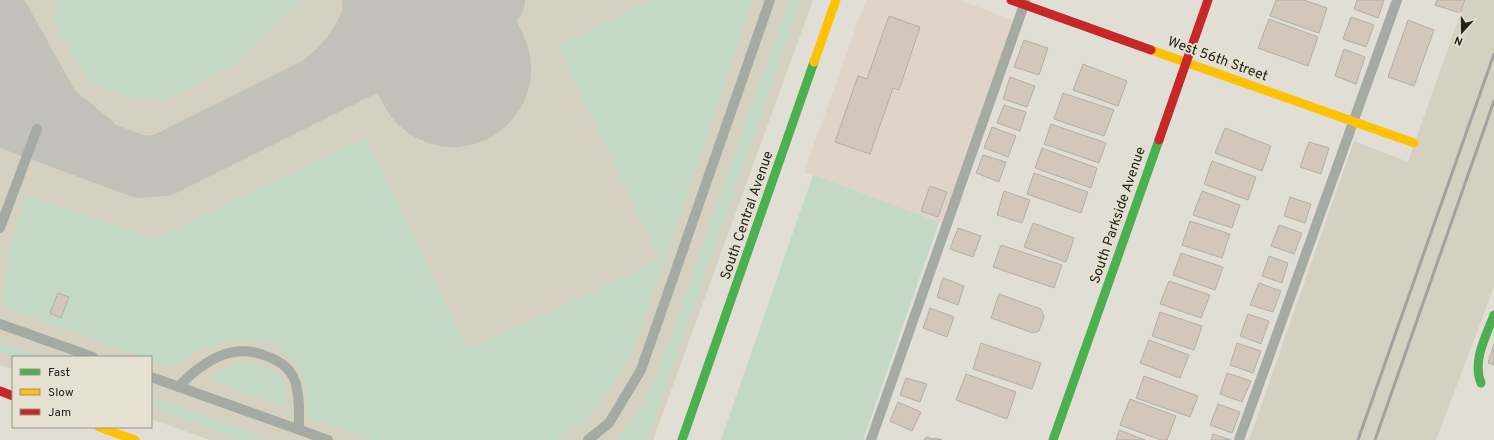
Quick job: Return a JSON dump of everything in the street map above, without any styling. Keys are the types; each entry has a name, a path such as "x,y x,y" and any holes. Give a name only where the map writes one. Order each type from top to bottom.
{"street":[{"name":"South Central Avenue","path":"682,440 836,0"},
{"name":"West 56th Street","path":"1012,0 1025,2 1186,62 1414,143"},
{"name":"South Parkside Avenue","path":"1053,440 1208,0"},
{"path":"1481,382 1477,373 1480,352 1494,315"},
{"path":"0,391 12,396"},
{"path":"102,428 135,440"}],"lane":[{"path":"588,440 609,423 641,370 770,0"},
{"path":"1239,440 1397,0"},
{"path":"871,440 1025,2"},
{"path":"0,228 37,129"},
{"path":"0,324 90,356"},
{"path":"178,387 208,360 233,351 258,352 283,363 295,381 299,430"},
{"path":"152,377 328,440"},
{"path":"1481,382 1494,387"}],"shaded area":[{"path":"0,0 813,0 653,440 210,440 152,419 152,356 12,356 12,369 0,365"},
{"path":"866,0 959,0 1018,22 947,225 804,172"},
{"path":"1465,0 1494,0 1494,287 1436,440 1249,440 1354,141 1408,162"}],"green space":[{"path":"58,0 301,0 234,65 167,99 126,97 90,81 53,23"},
{"path":"650,0 753,0 634,346 619,375 588,419 555,440 374,440 310,418 301,369 272,341 227,342 192,353 172,367 152,359 152,356 141,356 5,307 5,282 10,252 18,221 27,196 153,239 366,138 468,350 660,260 558,46"},
{"path":"789,0 801,0 647,440 613,440 632,422 652,389"},
{"path":"813,175 939,222 863,440 721,440"},
{"path":"0,343 36,356 12,357 0,352"},
{"path":"236,363 252,363 282,375 287,386 285,407 212,381 215,373"},
{"path":"152,397 271,440 243,440 152,407"}],"building":[{"path":"1276,0 1304,0 1327,8 1319,33 1270,16"},
{"path":"1357,0 1384,0 1378,18 1354,9"},
{"path":"1437,0 1465,0 1460,13 1435,5"},
{"path":"889,16 920,27 899,90 893,88 870,154 835,142 858,76 867,79"},
{"path":"1351,17 1374,25 1366,47 1343,39"},
{"path":"1269,19 1318,37 1308,66 1258,48"},
{"path":"1408,20 1434,30 1414,86 1388,77"},
{"path":"1024,40 1048,48 1039,75 1014,67"},
{"path":"1344,49 1365,57 1356,84 1335,76"},
{"path":"1083,64 1127,81 1118,106 1073,90"},
{"path":"1010,77 1035,86 1027,107 1003,99"},
{"path":"1063,93 1114,110 1104,136 1054,119"},
{"path":"1004,105 1026,112 1020,131 997,123"},
{"path":"1051,124 1106,143 1099,163 1044,144"},
{"path":"992,127 1016,136 1008,157 984,148"},
{"path":"1225,128 1271,146 1262,171 1215,153"},
{"path":"1309,142 1329,148 1321,174 1300,167"},
{"path":"1042,148 1097,168 1091,188 1035,168"},
{"path":"983,155 1006,162 999,182 976,173"},
{"path":"1212,161 1256,177 1248,200 1204,184"},
{"path":"1034,173 1088,192 1081,213 1027,194"},
{"path":"930,186 947,192 938,217 921,211"},
{"path":"1004,191 1030,200 1022,223 997,215"},
{"path":"1202,191 1240,205 1232,228 1193,215"},
{"path":"1290,197 1311,204 1305,223 1284,216"},
{"path":"1190,221 1230,234 1222,258 1182,245"},
{"path":"1033,223 1074,238 1066,262 1024,247"},
{"path":"1279,225 1302,233 1294,254 1271,246"},
{"path":"958,228 981,236 973,257 950,249"},
{"path":"1001,245 1062,265 1054,288 993,267"},
{"path":"1181,253 1223,267 1215,290 1173,275"},
{"path":"1269,256 1288,263 1282,283 1262,276"},
{"path":"943,278 964,286 958,305 937,297"},
{"path":"1169,281 1210,295 1201,318 1160,304"},
{"path":"1259,283 1281,291 1273,312 1250,305"},
{"path":"58,293 69,297 61,318 50,313"},
{"path":"999,294 1041,309 1044,317 1039,331 1033,333 991,318"},
{"path":"930,308 954,317 947,337 923,328"},
{"path":"1160,312 1202,326 1194,350 1152,336"},
{"path":"1248,314 1269,321 1261,344 1240,336"},
{"path":"1149,340 1189,355 1180,378 1140,363"},
{"path":"981,343 1041,363 1032,389 973,369"},
{"path":"1237,343 1261,351 1253,373 1230,365"},
{"path":"1494,344 1494,365 1488,363"},
{"path":"1227,373 1251,381 1242,402 1220,394"},
{"path":"966,374 1016,392 1007,419 956,400"},
{"path":"1144,376 1198,396 1190,417 1136,398"},
{"path":"906,378 927,384 920,402 900,395"},
{"path":"1130,399 1176,416 1167,440 1161,440 1120,425"},
{"path":"898,402 921,412 912,431 890,421"},
{"path":"1218,404 1240,412 1232,433 1210,425"},
{"path":"1119,430 1145,440 1116,440"},
{"path":"1213,434 1231,440 1211,440"},
{"path":"926,437 935,438 942,440 924,440"}],"taxiway":[{"path":"328,80 337,72 360,44 380,0"},
{"path":"0,115 141,167 163,165 494,0"},
{"path":"0,20 51,111 91,144"}],"runway":[{"path":"420,0 453,69"}],"railway":[{"path":"1358,440 1494,54"},
{"path":"1375,440 1494,101"}],"traffic: fast":[{"path":"682,440 814,62"},
{"path":"1053,440 1159,140"},
{"path":"1481,383 1478,366 1479,357 1494,315"}],"traffic: slow":[{"path":"814,62 836,0"},
{"path":"1151,50 1414,143"},
{"path":"102,428 135,440"}],"traffic: jam":[{"path":"1011,0 1151,50"},
{"path":"1159,140 1208,0"},
{"path":"0,391 12,396"}]}
